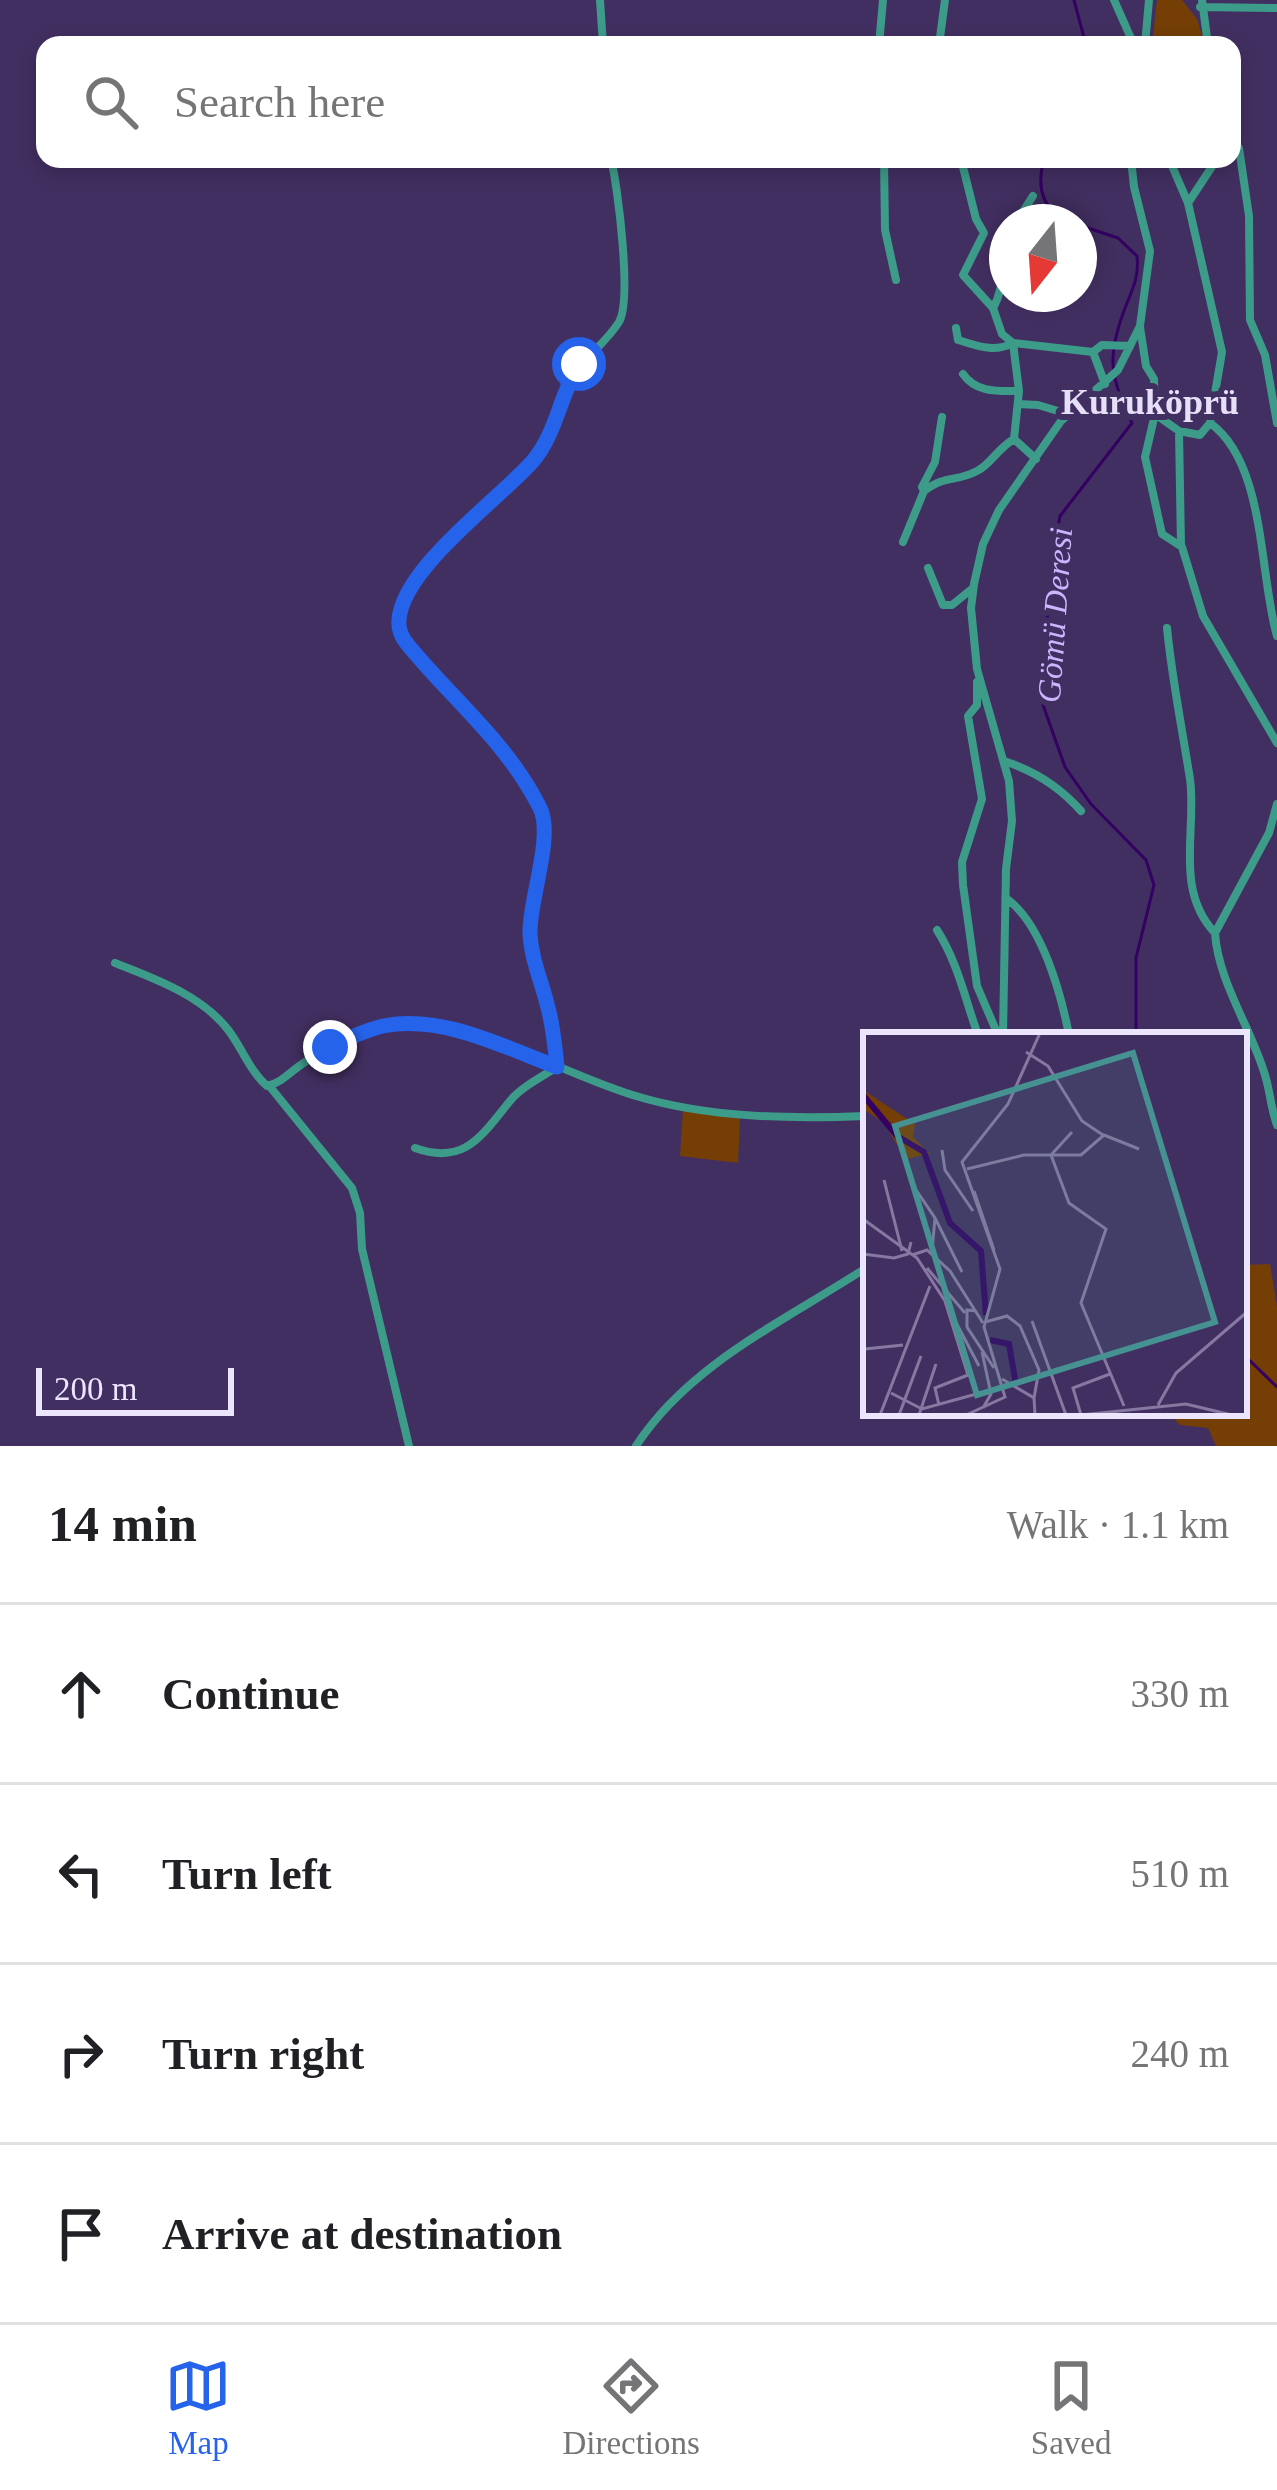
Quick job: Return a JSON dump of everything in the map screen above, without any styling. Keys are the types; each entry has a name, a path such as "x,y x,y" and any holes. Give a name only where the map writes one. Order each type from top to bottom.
{"street":[{"path":"599,0 602,36"},
{"path":"880,36 883,0"},
{"path":"938,36 946,0"},
{"path":"1114,0 1130,36"},
{"path":"1146,36 1147,0"},
{"path":"1206,36 1201,4 1277,8"},
{"path":"1241,154 1250,320 1265,356 1277,423"},
{"path":"557,1067 530,930 544,832 540,808 479,719 403,639 399,620 411,586 453,535 531,463 545,444 564,389 579,364 602,346 625,311 622,212 613,168"},
{"path":"884,168 886,230 896,280"},
{"path":"963,168 984,233 963,275 989,304"},
{"path":"1133,168 1150,251 1140,326 1146,366 1154,380 1155,414 1145,457 1162,534 1182,547"},
{"path":"1155,414 1179,431 1200,435 1210,423 1222,352 1188,203 1173,168"},
{"path":"1188,203 1211,168"},
{"path":"1028,204 1033,196"},
{"path":"994,312 1002,334 1013,343 1093,352 1102,345 1125,346"},
{"path":"999,1032 976,986 963,885 962,862 982,799 968,716 977,705 973,588 983,544 999,510 1069,415 1118,370 1125,346 1140,326"},
{"path":"956,328 958,340 988,349 1013,343"},
{"path":"1013,343 1019,391 1014,439"},
{"path":"1093,352 1106,384"},
{"path":"963,374 970,385 1019,391"},
{"path":"1018,404 1038,404 1069,415"},
{"path":"925,491 942,417"},
{"path":"1210,423 1219,429 1244,470 1277,636"},
{"path":"1179,431 1182,547 1203,616 1277,743"},
{"path":"1014,439 1036,459"},
{"path":"903,542 925,491 938,479 986,467 997,449 1014,439"},
{"path":"928,568 943,605 952,605 973,588"},
{"path":"1167,628 1191,784 1188,873 1265,1073 1277,1125"},
{"path":"977,669 1004,761 1012,821 1000,1032"},
{"path":"1004,761 1054,785 1082,811"},
{"path":"1215,934 1269,833 1277,804"},
{"path":"1006,898 1020,908 1060,988 1068,1032"},
{"path":"937,930 952,953 977,1032"},
{"path":"115,963 152,976 208,1009 228,1030 254,1073 271,1087 352,1188 409,1446"},
{"path":"271,1087 330,1047 396,1025 448,1029 639,1097 789,1117 863,1116"},
{"path":"415,1148 431,1154 463,1149 499,1118 511,1099 557,1067"},
{"path":"637,1446 652,1421 688,1384 863,1270"}],"shaded area":[{"path":"1157,0 1182,0 1197,19 1202,36 1153,36"},
{"path":"683,1109 740,1116 738,1163 680,1156"},
{"path":"1270,1264 1277,1306 1277,1446 1216,1446 1208,1428 1180,1425 1175,1420 1180,1416 1247,1416 1247,1265"}],"waterway":[{"name":"Gömü Deresi","path":"1074,0 1084,36"},
{"name":"Gömü Deresi","path":"1043,168 1048,204"},
{"name":"Gömü Deresi","path":"1097,231 1118,238 1137,256 1135,280 1113,350 1118,391 1132,423 1060,516 1050,575 1042,702 1065,767 1091,804 1146,860 1154,885 1136,958 1136,1032"},
{"name":"Gömü Deresi","path":"1247,1358 1277,1387"}],"district":[{"name":"Kuruköprü","path":"1150,402"}],"route":[{"path":"330,1047 382,1026 410,1024 486,1040 557,1067 530,930 544,832 540,808 479,719 403,639 399,620 411,586 453,535 531,463 545,444 564,389 579,364"}]}
